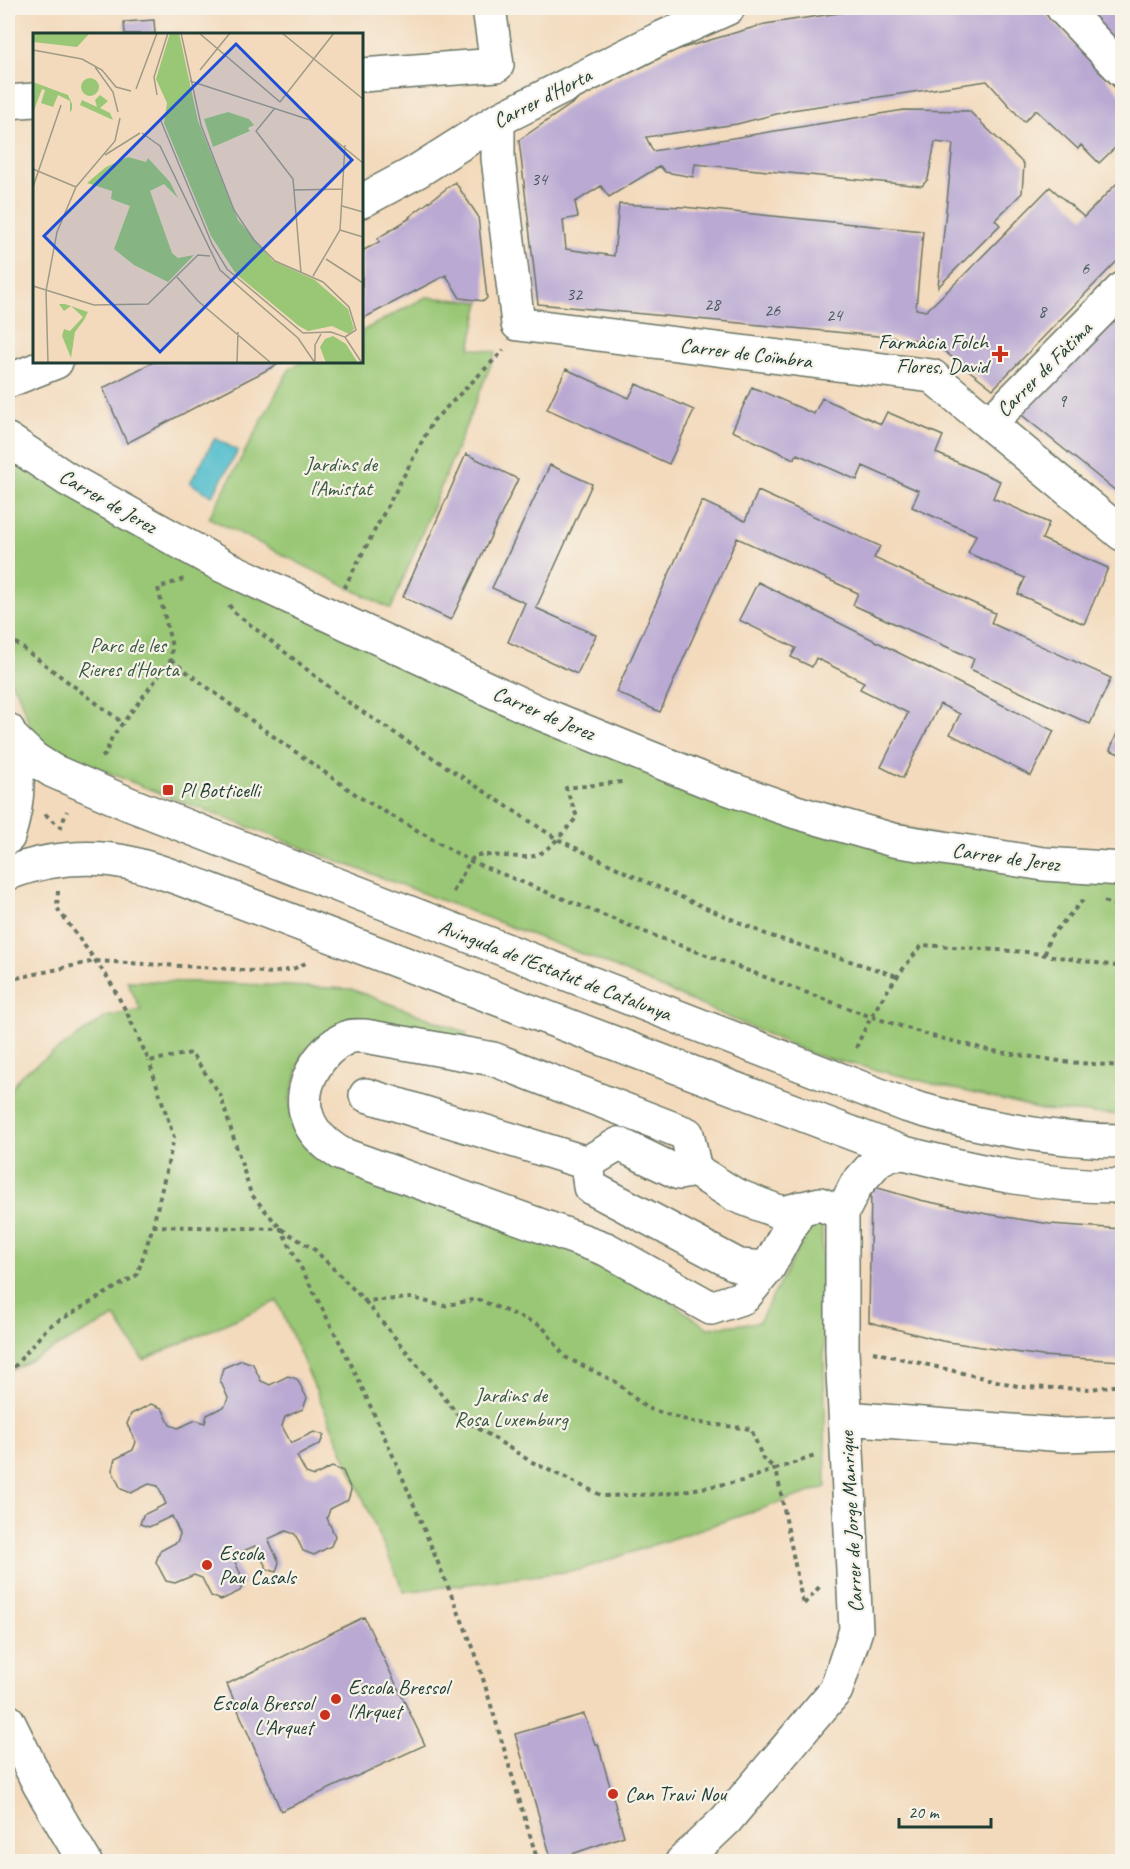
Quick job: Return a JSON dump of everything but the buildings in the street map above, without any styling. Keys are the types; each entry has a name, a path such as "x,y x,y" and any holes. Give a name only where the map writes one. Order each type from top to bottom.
{"street":[{"path":"363,75 497,65 489,8"},
{"name":"Carrer d'Horta","path":"363,200 416,172 498,120 657,40 728,8"},
{"path":"1063,8 1122,70"},
{"path":"8,102 33,100"},
{"name":"Carrer de Coïmbra","path":"498,120 498,158 518,324 932,376 1122,534"},
{"name":"Carrer de Fàtima","path":"990,423 1122,288"},
{"path":"8,381 53,363"},
{"name":"Carrer de Jerez","path":"8,440 67,479 224,566 542,714 706,781 796,812 893,840 1044,864 1122,869"},
{"path":"8,837 14,818 18,790 16,763 9,732"},
{"name":"Avinguda de l'Estatut de Catalunya","path":"9,732 34,759 53,771 129,804 905,1105 948,1118 1016,1132 1076,1139 1122,1141"},
{"path":"8,873 41,863 68,860 100,859 130,863 904,1154 981,1173 1022,1179 1122,1186"},
{"path":"695,1170 687,1134 493,1059 364,1036 347,1037 322,1055 308,1082 304,1102 307,1118 325,1144 341,1154 606,1249 711,1308 744,1297 768,1269 800,1208"},
{"path":"366,1095 587,1163 619,1144 679,1173 695,1170 735,1195 782,1213 820,1204 842,1213"},
{"name":"Carrer de Jorge Manrique","path":"682,1862 726,1820 836,1690 856,1630 842,1351 842,1213 856,1185 878,1160 890,1154 904,1154"},
{"path":"587,1163 590,1187 739,1266 768,1269"},
{"path":"846,1418 1064,1435 1122,1432"},
{"path":"8,1720 39,1784 86,1862"}],"path":[{"path":"343,592 433,421 507,347"},
{"path":"105,755 112,737 171,660 172,647 158,588 187,578"},
{"path":"228,604 234,612 352,705 556,839 642,880 768,935 829,956 897,975"},
{"path":"8,637 123,723"},
{"path":"171,660 361,798 470,861 650,934 870,1016 932,1036 993,1051 1066,1062 1122,1066"},
{"path":"453,892 470,861 476,855 534,857 543,851 577,817 566,788 629,781"},
{"path":"38,808 60,827"},
{"path":"57,838 67,810"},
{"path":"8,1374 48,1327 137,1275 153,1226 174,1138 149,1061 127,1013 108,978 57,908 59,892"},
{"path":"1045,954 1049,938 1089,894"},
{"path":"856,1048 870,1016 897,975 922,945 1045,954 1122,967"},
{"path":"8,980 95,961 272,973 293,969 309,962"},
{"path":"149,1061 191,1053 220,1095 251,1194 281,1229 358,1378 476,1652 538,1862"},
{"path":"153,1226 281,1229 315,1250 364,1301 459,1416 530,1461 603,1496 666,1494 742,1481 821,1454"},
{"path":"364,1301 413,1298 443,1306 477,1299 543,1326 565,1357 615,1382 646,1408 693,1422 751,1428 763,1460 776,1469 803,1605 828,1579"},
{"path":"863,1349 1022,1387 1090,1389 1122,1385"}],"green space":[{"name":"Jardins de l'Amistat","path":"426,297 480,302 470,348 496,352 391,609 209,518 290,368 300,363 363,363 363,330"},
{"name":"Parc de les Rieres d'Horta","path":"8,452 626,759 1122,881 1122,1115 1042,1110 814,1055 603,962 154,791 45,747 32,733 18,692 8,679"},
{"name":"Jardins de Rosa Luxemburg","path":"127,981 351,989 467,1033 465,1038 334,1029 303,1052 290,1099 295,1131 315,1158 615,1263 708,1328 759,1322 812,1223 822,1225 826,1487 579,1570 404,1592 277,1301 143,1360 115,1317 8,1372 8,1094 21,1075 106,1017 141,1010"}],"water":[{"path":"215,438 238,451 212,496 190,483"}],"place":[{"name":"Farmàcia Folch Flores, David","path":"1000,354"},
{"name":"Pl Botticelli","path":"168,790"},
{"name":"Escola Pau Casals","path":"207,1565"},
{"name":"Escola Bressol l'Arquet","path":"336,1699"},
{"name":"Escola Bressol L'Arquet","path":"325,1715"},
{"name":"Can Travi Nou","path":"613,1794"}]}
